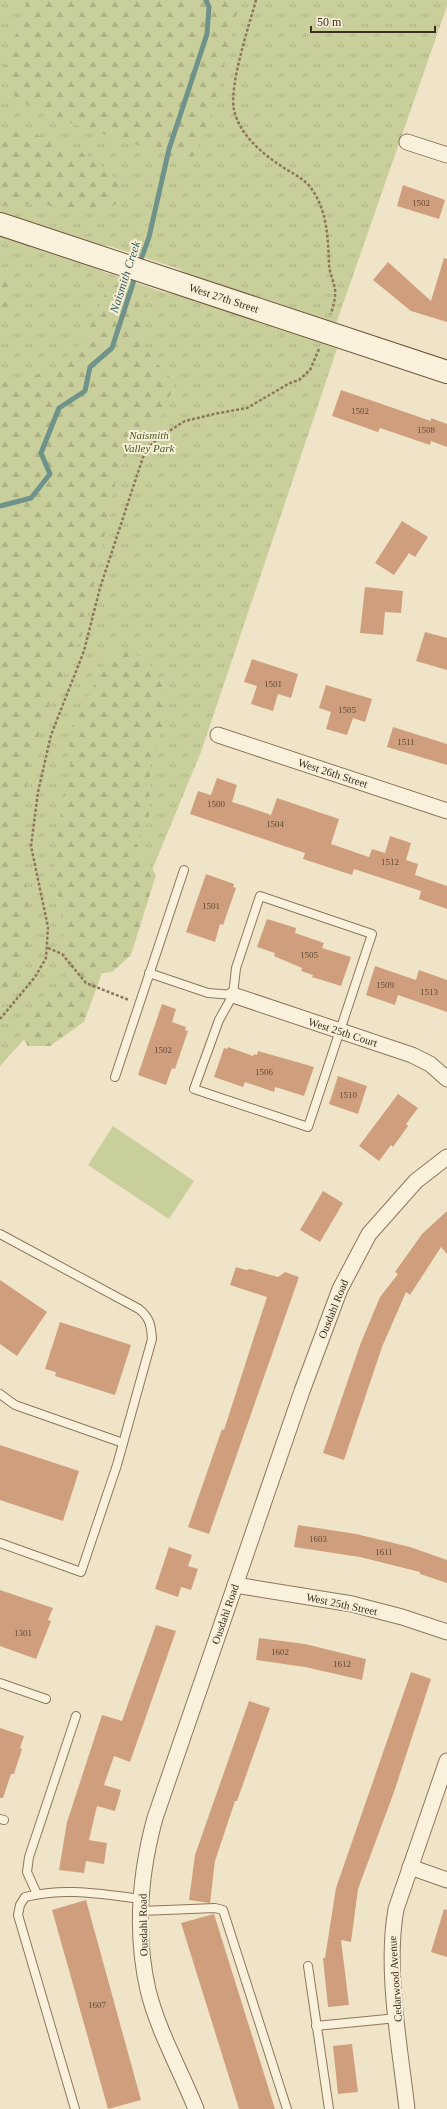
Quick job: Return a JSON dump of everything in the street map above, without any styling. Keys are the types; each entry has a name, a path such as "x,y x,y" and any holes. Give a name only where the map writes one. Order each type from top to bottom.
{"street":[{"path":"407,142 447,155"},
{"name":"West 27th Street","path":"0,224 447,372"},
{"name":"West 26th Street","path":"218,735 447,811"},
{"name":"West 25th Court","path":"233,996 412,1055 430,1064 447,1079"},
{"name":"Ousdahl Road","path":"196,2109 165,2037 148,1990 142,1944 141,1905 143,1869 155,1818 330,1312 351,1265 369,1234 416,1181 447,1157"},
{"name":"West 25th Street","path":"235,1585 352,1604 402,1617 447,1632"},
{"name":"Cedarwood Avenue","path":"407,2109 393,1980 392,1932 396,1909 447,1761"},
{"path":"410,1867 447,1880"}],"lane":[{"path":"115,1077 184,870"},
{"path":"260,896 372,934 308,1127 194,1088 219,1020 233,996 236,968 260,896"},
{"path":"149,973 208,993 233,996"},
{"path":"0,1234 139,1309 147,1316 151,1325 152,1339 123,1443 81,1572 0,1544"},
{"path":"0,1394 15,1405 123,1443"},
{"path":"0,1683 46,1698"},
{"path":"38,1894 27,1872 29,1857 76,1716"},
{"path":"76,2109 18,1914 20,1905 25,1897 47,1892 79,1892 141,1905 215,1908 223,1910 287,2109"},
{"path":"308,1966 329,2109"},
{"path":"316,2026 397,2018"}],"path":[{"path":"256,0 234,84 234,111 240,125 249,138 264,154 300,177 310,187 318,201 328,235 330,272 335,290 330,317"},
{"path":"0,1019 36,977 43,966 48,948 48,927 45,908 33,860 32,846 38,792 51,735 84,651 100,588 143,457 150,446 158,438 185,422 214,414 247,408 290,383 299,380 306,375 315,363 320,348"},
{"path":"48,948 62,954 86,983 139,1004"}],"green space":[{"path":"0,0 447,0 447,6 336,324 198,279 176,268 112,247 87,242 0,213"},
{"path":"27,0 236,0 238,8 215,104 194,156 179,159 40,113 11,93 4,74"},
{"path":"0,129 24,130 81,152 107,169 118,183 122,199 111,208 104,211 95,212 28,204 9,206 0,203"},
{"name":"Naismith Valley Park","path":"0,234 81,261 104,272 163,292 195,298 338,346 201,752 131,921 0,1066"},
{"path":"0,258 9,281 8,304 0,314"},
{"path":"119,283 147,292 142,346 175,383 162,415 129,451 117,475 85,628 50,702 33,755 24,798 20,856 31,904 34,929 27,957 0,1008 0,377 11,387 34,375 62,367 87,333 107,290"},
{"path":"130,651 147,661 162,683 167,714 150,766 149,821 135,841 156,875 131,955 112,972 102,973 84,1022 50,1046 28,1046 20,1034 35,1011 67,975 64,931 54,871 60,817 70,779 69,732 111,652"},
{"path":"113,1126 194,1181 169,1219 88,1165"}],"building":[{"path":"403,185 445,200 439,219 397,206"},
{"path":"444,258 447,259 447,322 411,311 373,280 388,262 431,301"},
{"path":"341,390 431,421 431,418 447,424 447,447 431,441 430,445 380,428 378,432 332,416"},
{"path":"402,521 428,537 415,557 409,553 394,575 375,563"},
{"path":"365,587 403,591 401,613 385,612 383,635 360,633"},
{"path":"425,632 447,638 447,670 416,661"},
{"path":"252,659 298,674 291,698 278,694 273,711 251,704 257,686 244,682"},
{"path":"326,685 372,699 365,722 353,718 347,735 326,729 331,712 319,708"},
{"path":"393,727 447,744 447,765 387,747"},
{"path":"217,778 237,785 232,802 271,815 277,798 339,819 331,844 369,857 372,849 385,853 390,836 411,843 406,860 418,864 415,875 447,886 447,909 419,899 421,891 354,869 352,875 303,859 305,853 190,814 198,791 211,795"},
{"path":"206,874 234,884 233,887 236,888 223,925 220,924 215,942 186,932"},
{"path":"267,919 296,928 295,933 324,943 322,948 351,957 341,986 312,977 313,975 301,971 302,968 274,956 275,953 257,947"},
{"path":"375,966 416,980 419,970 447,980 447,1012 398,995 395,1005 366,995"},
{"path":"162,1004 176,1009 172,1022 186,1027 185,1030 188,1031 175,1069 172,1068 166,1085 138,1075"},
{"path":"228,1047 253,1056 254,1054 257,1055 258,1051 314,1067 304,1096 275,1087 274,1092 245,1082 243,1087 214,1077 224,1048 227,1049"},
{"path":"338,1076 367,1086 358,1114 329,1104"},
{"path":"398,1094 418,1108 406,1124 408,1126 393,1147 391,1145 379,1161 359,1146"},
{"path":"323,1191 343,1203 320,1242 300,1230"},
{"path":"447,1211 447,1254 441,1247 410,1295 406,1292 382,1347 344,1460 323,1453 360,1345 380,1297 398,1274 395,1272 422,1234"},
{"path":"236,1267 246,1270 250,1269 278,1277 285,1272 299,1277 209,1534 188,1527 222,1429 224,1430 267,1297 230,1285"},
{"path":"0,1280 47,1312 17,1356 0,1344"},
{"path":"60,1322 131,1345 115,1395 55,1376 56,1372 45,1369"},
{"path":"0,1445 79,1471 63,1521 0,1500"},
{"path":"298,1525 356,1534 410,1547 447,1560 447,1583 420,1574 420,1572 360,1557 294,1547"},
{"path":"169,1547 192,1555 188,1566 198,1569 191,1590 181,1587 178,1597 155,1589"},
{"path":"0,1590 53,1608 48,1620 51,1621 36,1659 0,1646"},
{"path":"156,1625 176,1631 130,1762 114,1756 104,1785 121,1790 115,1811 97,1806 89,1840 107,1843 104,1864 86,1861 84,1873 59,1870 67,1822 102,1715 122,1721"},
{"path":"259,1638 305,1644 366,1659 362,1680 305,1667 256,1660"},
{"path":"411,1672 431,1679 394,1792 358,1889 351,1942 341,1940 349,2005 328,2007 323,1958 325,1958 336,1888"},
{"path":"249,1701 270,1708 237,1801 235,1801 215,1861 210,1903 189,1900 195,1855"},
{"path":"0,1728 24,1736 20,1748 22,1749 14,1774 11,1774 3,1798 0,1798"},
{"path":"86,1900 141,2100 108,2109 52,1910"},
{"path":"444,1909 447,1910 447,1957 431,1952"},
{"path":"214,1914 275,2109 239,2109 181,1923"},
{"path":"352,2044 358,2092 338,2094 333,2046"}],"waterway":[{"name":"Naismith Creek","path":"139,265 149,237 169,149 207,34 209,7 206,0"},
{"name":"Naismith Creek","path":"0,506 31,498 50,474 41,453 59,408 85,391 90,367 112,348 136,274"}]}
